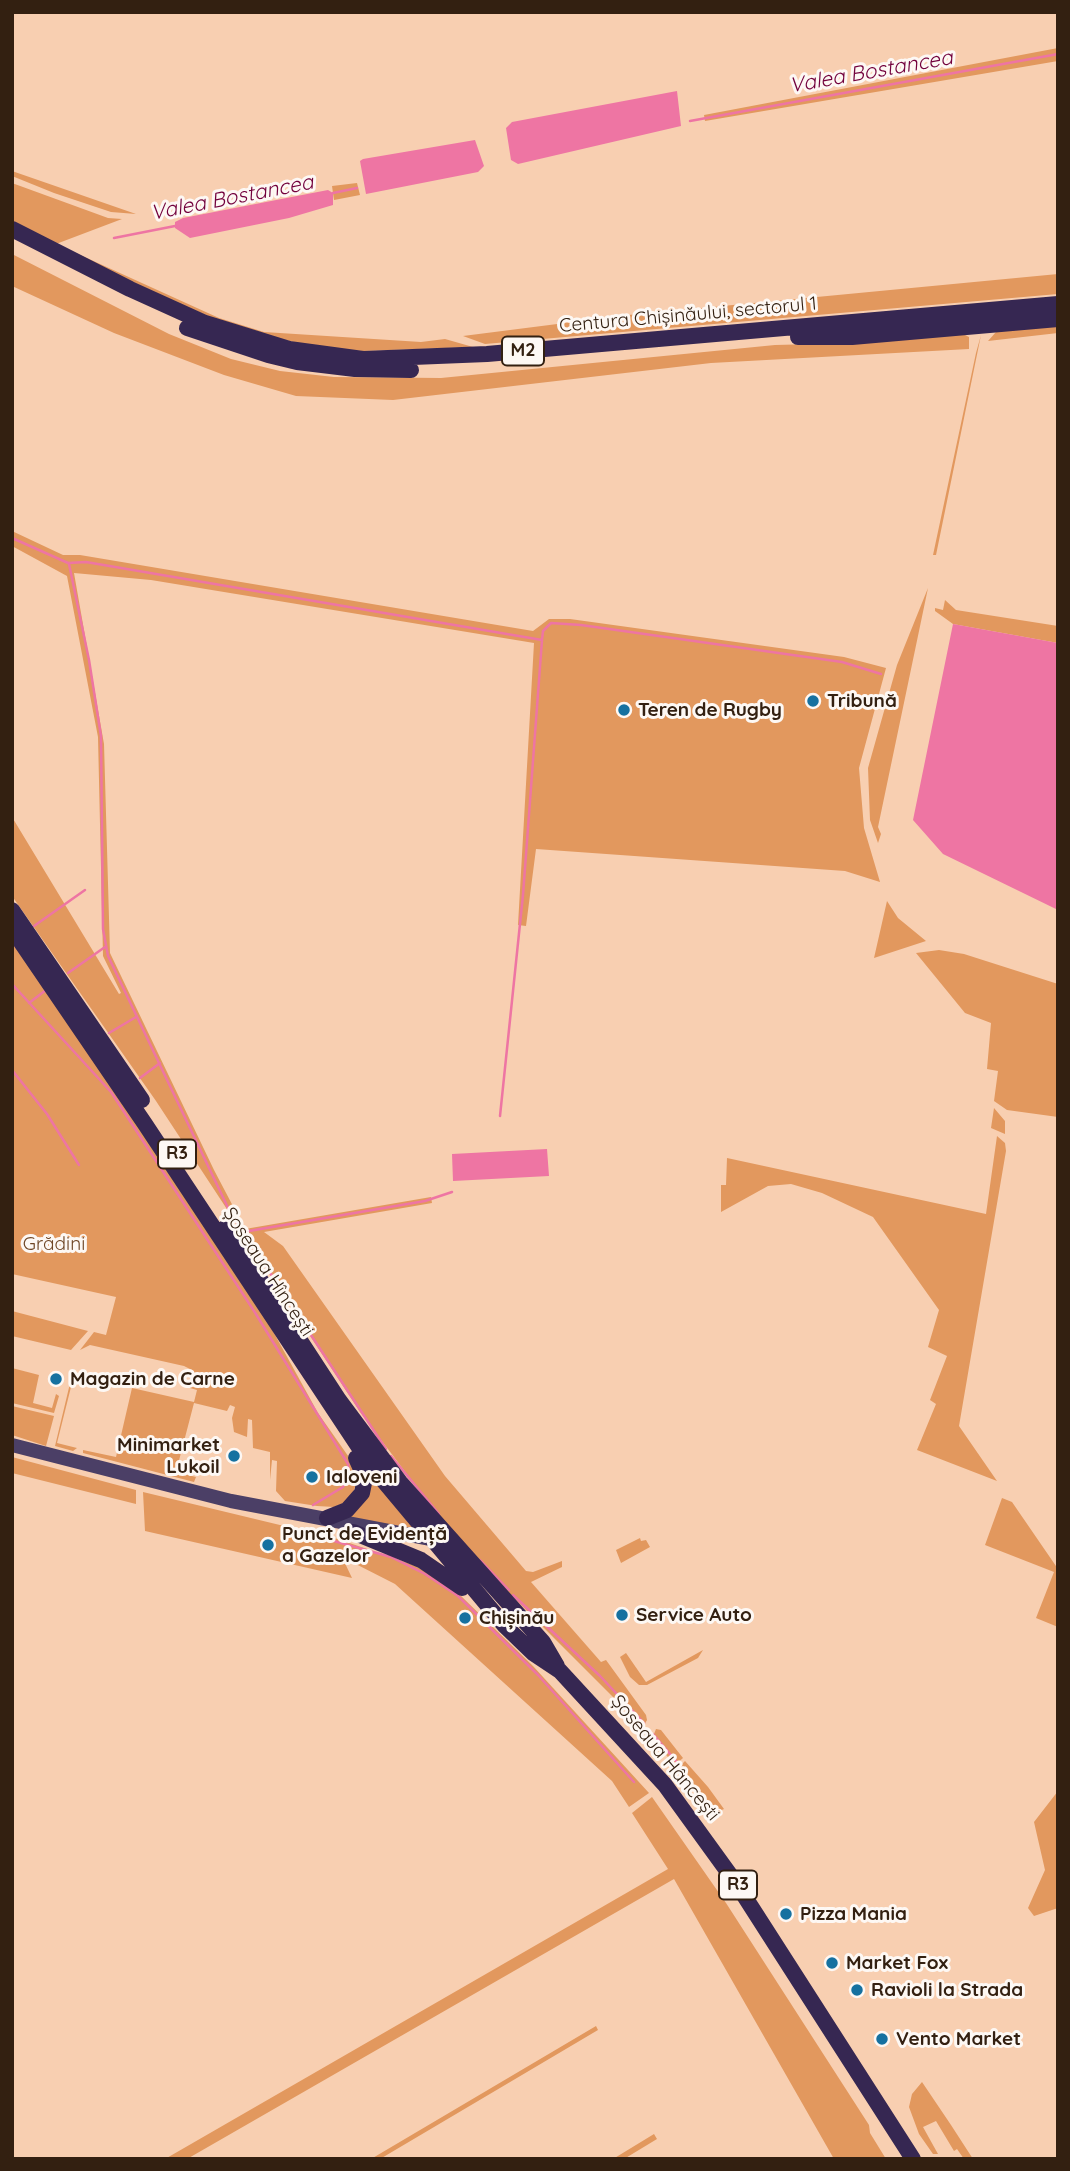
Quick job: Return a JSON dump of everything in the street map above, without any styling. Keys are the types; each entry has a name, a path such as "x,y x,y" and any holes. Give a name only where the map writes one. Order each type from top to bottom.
{"highway":[{"name":"Centura Chișinăului, sectorul 1","path":"12,229 130,289 205,323 289,349 363,359 466,356 1058,304"},
{"name":"Centura Chișinăului, sectorul 1","path":"12,241 193,330 268,355 326,366 383,370 472,366 1058,317"},
{"name":"Șoseaua Hîncești","path":"12,909 102,1038 339,1400 510,1615"},
{"name":"Șoseaua Hîncești","path":"12,929 372,1467 432,1538"},
{"name":"R3","path":"244,1274 282,1343 362,1467 365,1486 358,1501 347,1510 327,1518"},
{"name":"R3","path":"339,1400 365,1441 432,1530 432,1538 447,1547 510,1615 491,1618 458,1585 433,1566 353,1532"},
{"path":"430,1517 434,1525 432,1538"},
{"name":"Șoseaua Hâncești","path":"510,1615 533,1653 561,1671 660,1779 692,1820 736,1883 913,2159"}],"main road":[{"path":"12,1445 278,1510 432,1538"},
{"path":"278,1510 288,1516 419,1545 425,1545 432,1538"}],"green space":[{"path":"1058,48 1058,61 705,121 704,115"},
{"path":"12,171 136,214 111,212 54,193 12,176"},
{"path":"12,183 108,218 122,219 56,244 219,318 264,332 421,342 445,339 473,347 362,351 315,347 243,330 154,294 55,244 12,221"},
{"path":"357,183 360,195 334,200 332,186"},
{"path":"12,254 169,334 231,359 280,371 334,377 441,378 775,345 855,343 961,333 969,337 969,349 711,363 393,400 296,396 224,375 114,333 12,286"},
{"path":"1058,274 1058,294 485,344 463,336 628,315"},
{"path":"1058,323 1058,333 988,341 996,332"},
{"path":"981,335 936,555 933,555 976,353"},
{"path":"12,531 63,555 80,555 533,631 549,619 570,619 844,657 886,668 859,768 864,828 880,882 845,871 536,849 526,926 518,925 534,643 151,580 74,573 104,744 110,953 214,1170 245,1229 431,1197 432,1203 264,1232 283,1246 445,1476 526,1571 533,1572 562,1561 562,1567 531,1582 601,1662 606,1660 646,1715 647,1720 643,1727 511,1595 434,1510 360,1412 156,1101 12,896 12,817 119,994 121,993 103,956 98,737 67,576 12,546"},
{"path":"928,588 878,827 881,834 878,843 870,820 868,768 897,665"},
{"path":"945,600 956,610 1058,626 1058,643 953,624 935,611 935,608 943,610"},
{"path":"887,901 898,918 926,941 874,958"},
{"name":"Grădini","path":"12,937 269,1324 318,1413 353,1463 357,1479 353,1494 344,1503 334,1507 285,1501 276,1491 277,1461 272,1460 270,1480 270,1452 253,1448 252,1420 248,1419 247,1437 234,1432 232,1418 235,1407 230,1405 227,1411 194,1403 176,1472 196,1477 194,1482 83,1453 83,1450 116,1457 132,1388 194,1402 197,1390 190,1388 194,1371 184,1366 90,1345 80,1350 94,1332 106,1335 116,1297 12,1274"},
{"path":"939,950 964,954 1058,984 1058,1117 1007,1110 994,1101 998,1071 987,1069 991,1023 965,1013 916,953"},
{"path":"994,1108 1005,1121 1005,1134 991,1128"},
{"path":"997,1136 1005,1143 1006,1151 959,1426 997,1481 917,1450 936,1404 930,1400 947,1356 928,1347 939,1310 873,1217 822,1193 791,1184 768,1186 721,1212 721,1185 726,1185 727,1158 986,1214"},
{"path":"12,1311 88,1331 71,1350 12,1336"},
{"path":"12,1368 39,1375 33,1403 52,1408 56,1394 59,1396 54,1413 12,1403"},
{"path":"72,1375 57,1443 77,1448 73,1451 55,1446"},
{"path":"12,1406 54,1416 46,1446 12,1435"},
{"path":"12,1457 136,1490 136,1504 12,1473"},
{"path":"371,1476 416,1532 341,1518"},
{"path":"143,1492 338,1539 416,1566 459,1594 533,1666 649,1793 629,1807 612,1781 395,1584 342,1557 352,1578 145,1531"},
{"path":"1002,1498 1012,1502 1058,1569 1058,1627 1036,1618 1054,1572 985,1545"},
{"path":"640,1538 641,1541 646,1540 650,1547 621,1563 616,1550"},
{"path":"703,1650 698,1658 647,1685 639,1685 630,1677 620,1657 626,1653 646,1682"},
{"path":"656,1729 661,1730 683,1758 675,1765 652,1739"},
{"path":"685,1761 724,1809 712,1814 678,1768"},
{"path":"1058,1791 1058,1908 1034,1916 1028,1908 1045,1870 1034,1822"},
{"path":"652,1797 726,1903 869,2125 870,2133 886,2159 834,2159 674,1879 187,2159 165,2159 668,1869 632,1813"},
{"path":"596,2026 598,2030 380,2159 371,2159"},
{"path":"922,2082 973,2159 964,2159 957,2149 954,2151 936,2121 923,2127 938,2154 933,2154 919,2134 909,2107 912,2094"},
{"path":"654,2134 657,2139 624,2159 613,2159"}],"shaded area":[{"path":"677,91 681,126 518,164 511,160 506,128 512,122"},
{"path":"475,140 484,166 478,172 366,194 360,161 363,159"},
{"path":"328,190 333,193 333,205 289,218 190,238 175,228 175,222 183,218"},
{"path":"953,624 1058,643 1058,910 943,854 913,820"},
{"path":"547,1149 549,1176 453,1181 452,1154"}],"waterway":[{"name":"Valea Bostancea","path":"690,121 1058,54"},
{"name":"Valea Bostancea","path":"333,193 357,188"},
{"name":"Valea Bostancea","path":"114,238 175,226"},
{"path":"12,538 68,563 86,562 542,640 523,895 500,1116"},
{"path":"69,564 89,660 101,736 103,929 108,956 230,1212 386,1449"},
{"path":"542,640 543,631 551,623 581,625 842,662 881,674"},
{"path":"34,926 85,890"},
{"path":"68,973 105,947"},
{"path":"12,984 111,1092 254,1311 348,1464 349,1476 343,1487 313,1505"},
{"path":"29,1003 46,990"},
{"path":"109,1033 136,1017"},
{"path":"140,1078 160,1063"},
{"path":"12,1070 47,1114 79,1165"},
{"path":"190,1149 198,1144"},
{"path":"243,1232 425,1201 452,1192"},
{"path":"391,1456 439,1514"},
{"path":"309,1534 391,1557 425,1574 458,1596 538,1675 634,1782"},
{"path":"480,1560 509,1590"},
{"path":"513,1595 600,1676 644,1723"},
{"path":"653,1734 676,1761"}],"place":[{"name":"Tribună","path":"813,701"},
{"name":"Teren de Rugby","path":"624,710"},
{"name":"Magazin de Carne","path":"56,1379"},
{"name":"Minimarket Lukoil","path":"234,1456"},
{"name":"Ialoveni","path":"312,1477"},
{"name":"Punct de Evidență a Gazelor","path":"268,1545"},
{"name":"Service Auto","path":"622,1615"},
{"name":"Chișinău","path":"465,1618"},
{"name":"Pizza Mania","path":"786,1914"},
{"name":"Market Fox","path":"832,1963"},
{"name":"Ravioli la Strada","path":"857,1990"},
{"name":"Vento Market","path":"882,2039"}]}
